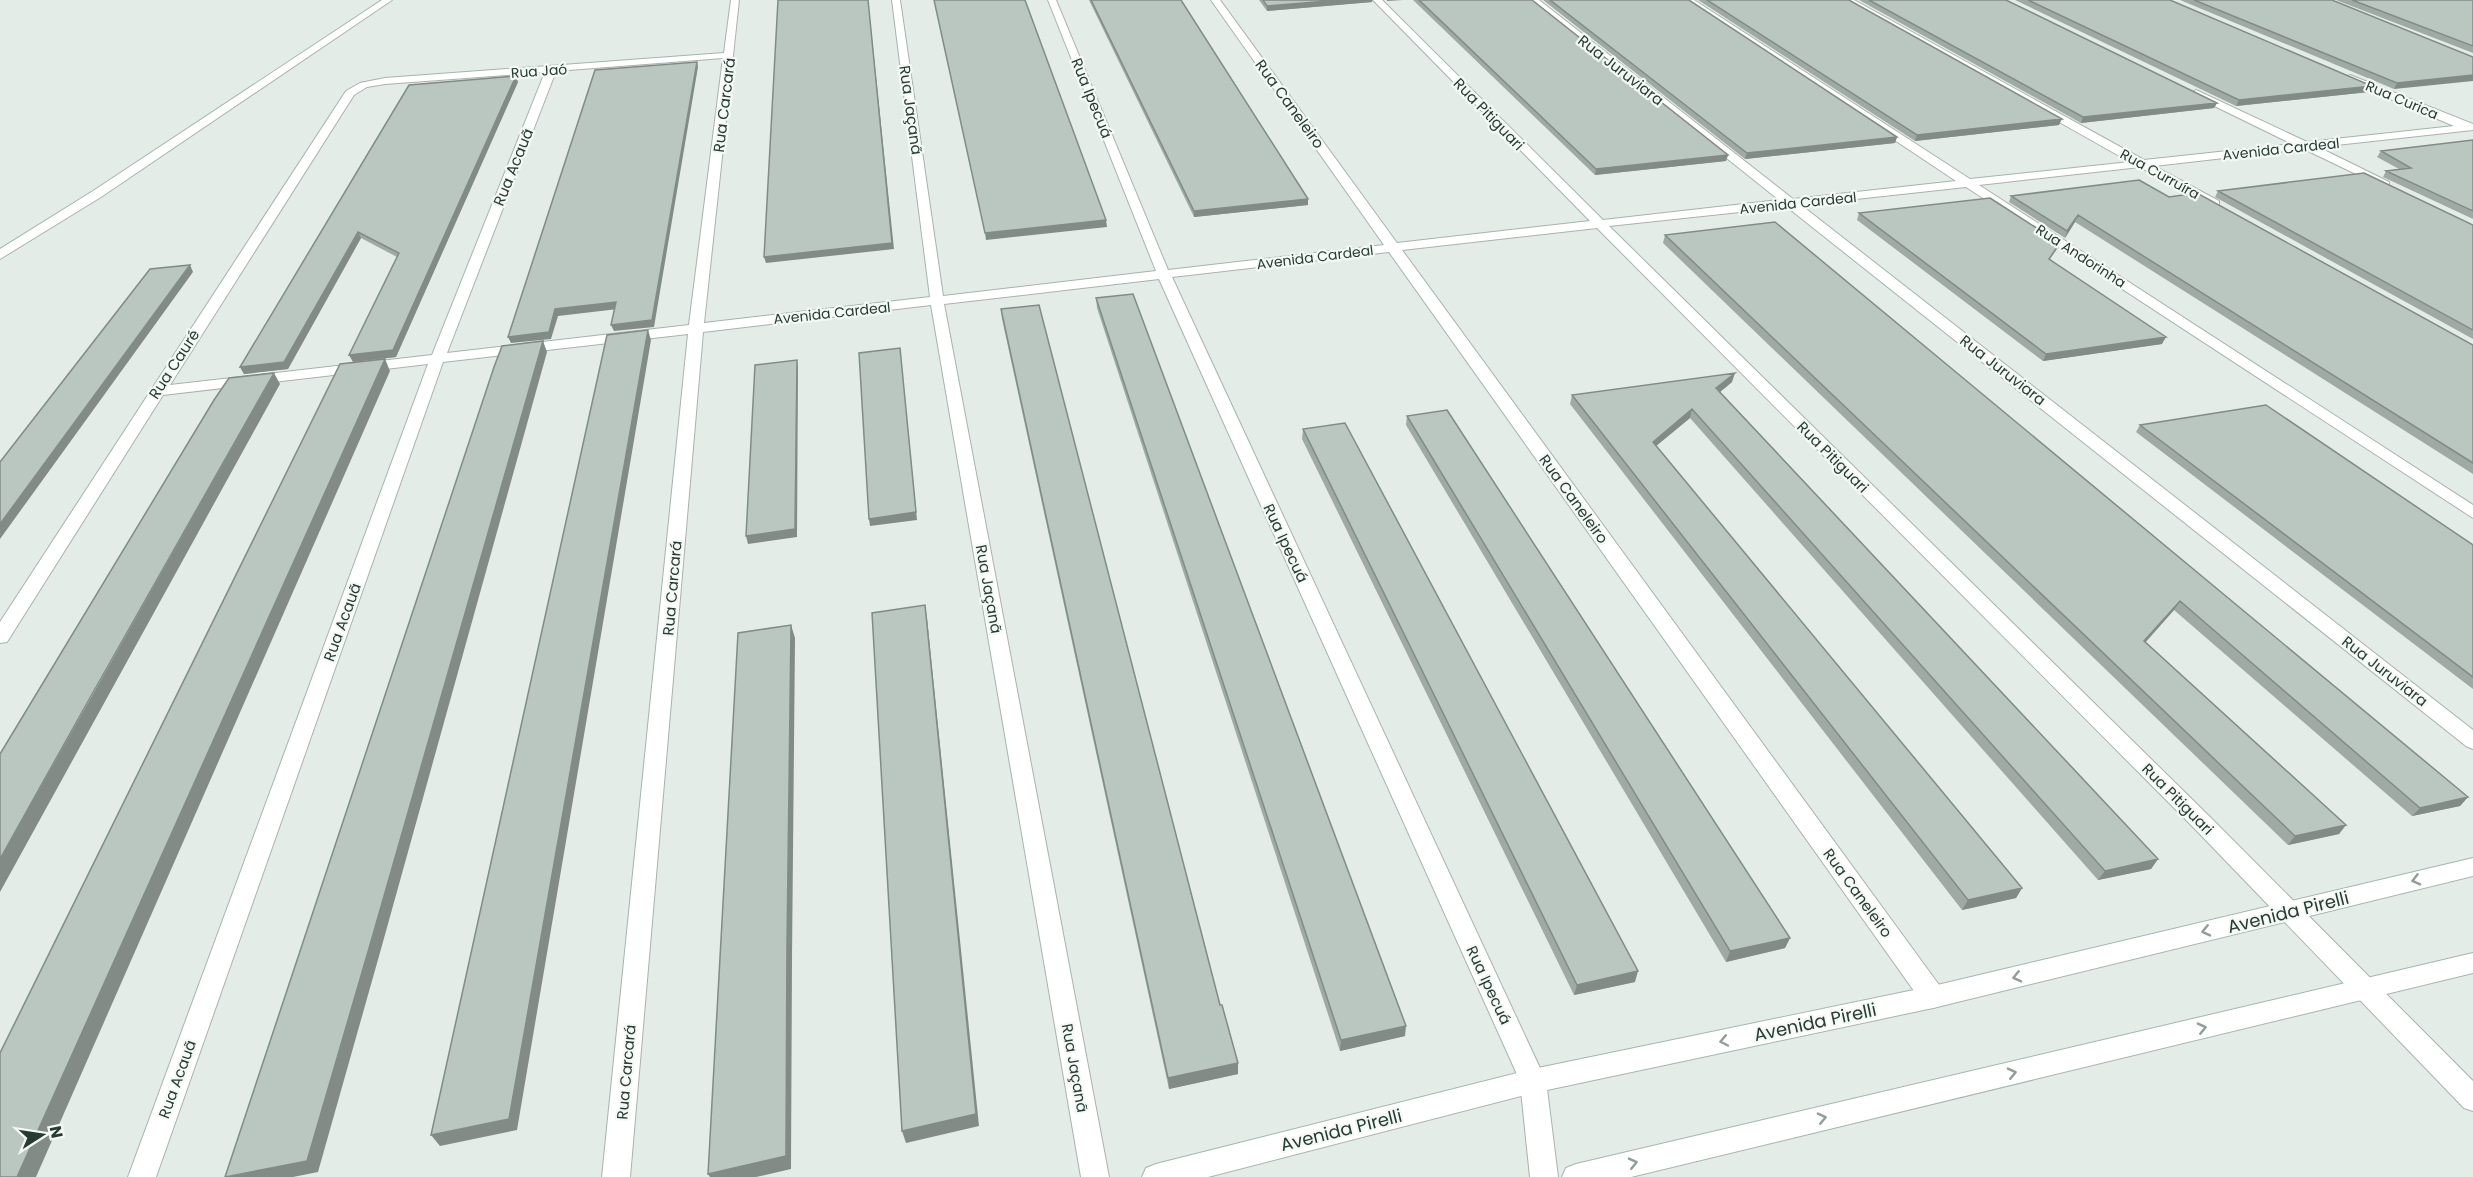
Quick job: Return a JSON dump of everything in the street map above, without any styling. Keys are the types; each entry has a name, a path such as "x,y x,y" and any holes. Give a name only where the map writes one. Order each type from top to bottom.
{"street":[{"path":"0,255 98,194 388,0"},
{"name":"Rua Carcará","path":"616,1177 696,328 735,0"},
{"name":"Rua Jaçanã","path":"896,0 937,301 1095,1177"},
{"name":"Rua Ipecuá","path":"1052,0 1164,275 1533,1081 1544,1177"},
{"name":"Rua Caneleiro","path":"1215,0 1933,997"},
{"name":"Rua Pitiguari","path":"1377,0 1597,224 2291,911 2473,1099"},
{"name":"Rua Juruviara","path":"1533,0 2473,741"},
{"name":"Rua Andorinha","path":"1688,0 2473,513"},
{"name":"Rua Curruíra","path":"1847,0 2224,209"},
{"name":"Rua Jaó","path":"350,93 364,85 385,81 730,56"},
{"name":"Rua Acauã","path":"142,1177 438,357 551,70"},
{"name":"Rua Curica","path":"2338,73 2471,128"},
{"path":"2181,86 2400,192"},
{"name":"Rua Cauré","path":"0,637 350,93"},
{"name":"Avenida Cardeal","path":"157,391 1597,224 2471,128"},
{"name":"Avenida Pirelli","path":"1156,1177 1533,1081 1933,997 2473,867"},
{"path":"1576,1177 2473,963"}],"building":[{"path":"778,0 868,0 892,243 764,257"},
{"path":"934,0 1025,0 1106,220 985,233"},
{"path":"1091,0 1181,0 1308,199 1194,211"},
{"path":"1263,0 1340,0 1267,6"},
{"path":"1419,0 1532,0 1728,155 1596,169"},
{"path":"1550,0 1689,0 1897,137 1747,153"},
{"path":"1707,0 1849,0 2062,119 1917,135"},
{"path":"1869,0 2006,0 2217,103 2083,117"},
{"path":"2028,0 2170,0 2372,86 2239,100"},
{"path":"2194,0 2332,0 2473,57 2473,75 2397,83"},
{"path":"2352,0 2473,0 2473,46"},
{"path":"697,62 652,320 611,325 616,302 555,309 549,332 508,337 595,70"},
{"path":"516,76 393,350 349,355 399,253 358,232 284,362 240,367 409,85"},
{"path":"2473,140 2473,211 2386,171 2411,168 2381,151"},
{"path":"2364,173 2473,225 2473,330 2218,191"},
{"path":"2139,180 2169,197 2197,193 2473,345 2473,463 2078,215 2067,231 2011,196"},
{"path":"1990,198 2060,243 2049,259 2166,337 2046,354 1859,213"},
{"path":"1775,222 2468,797 2420,808 2180,601 2144,641 2346,825 2295,836 1665,235"},
{"path":"190,265 0,524 0,462 150,269"},
{"path":"1133,294 1406,1026 1341,1040 1096,298"},
{"path":"1039,305 1220,1005 1222,1005 1238,1063 1168,1078 1001,309"},
{"path":"648,330 509,1119 431,1135 607,335"},
{"path":"543,341 307,1161 225,1177 494,367 502,346"},
{"path":"900,348 916,512 869,519 859,353"},
{"path":"385,359 17,1177 0,1177 0,1053 340,364"},
{"path":"797,360 795,529 746,536 755,365"},
{"path":"274,373 0,859 0,754 229,378"},
{"path":"1735,373 1716,388 2158,859 2105,871 1692,409 1653,442 2022,888 1968,900 1572,395"},
{"path":"2266,405 2473,545 2473,677 2140,425"},
{"path":"1447,410 1790,938 1730,951 1407,416"},
{"path":"1345,423 1638,971 1577,985 1303,429"},
{"path":"925,605 976,1114 902,1131 872,613"},
{"path":"791,625 786,1156 708,1174 738,633"}]}
